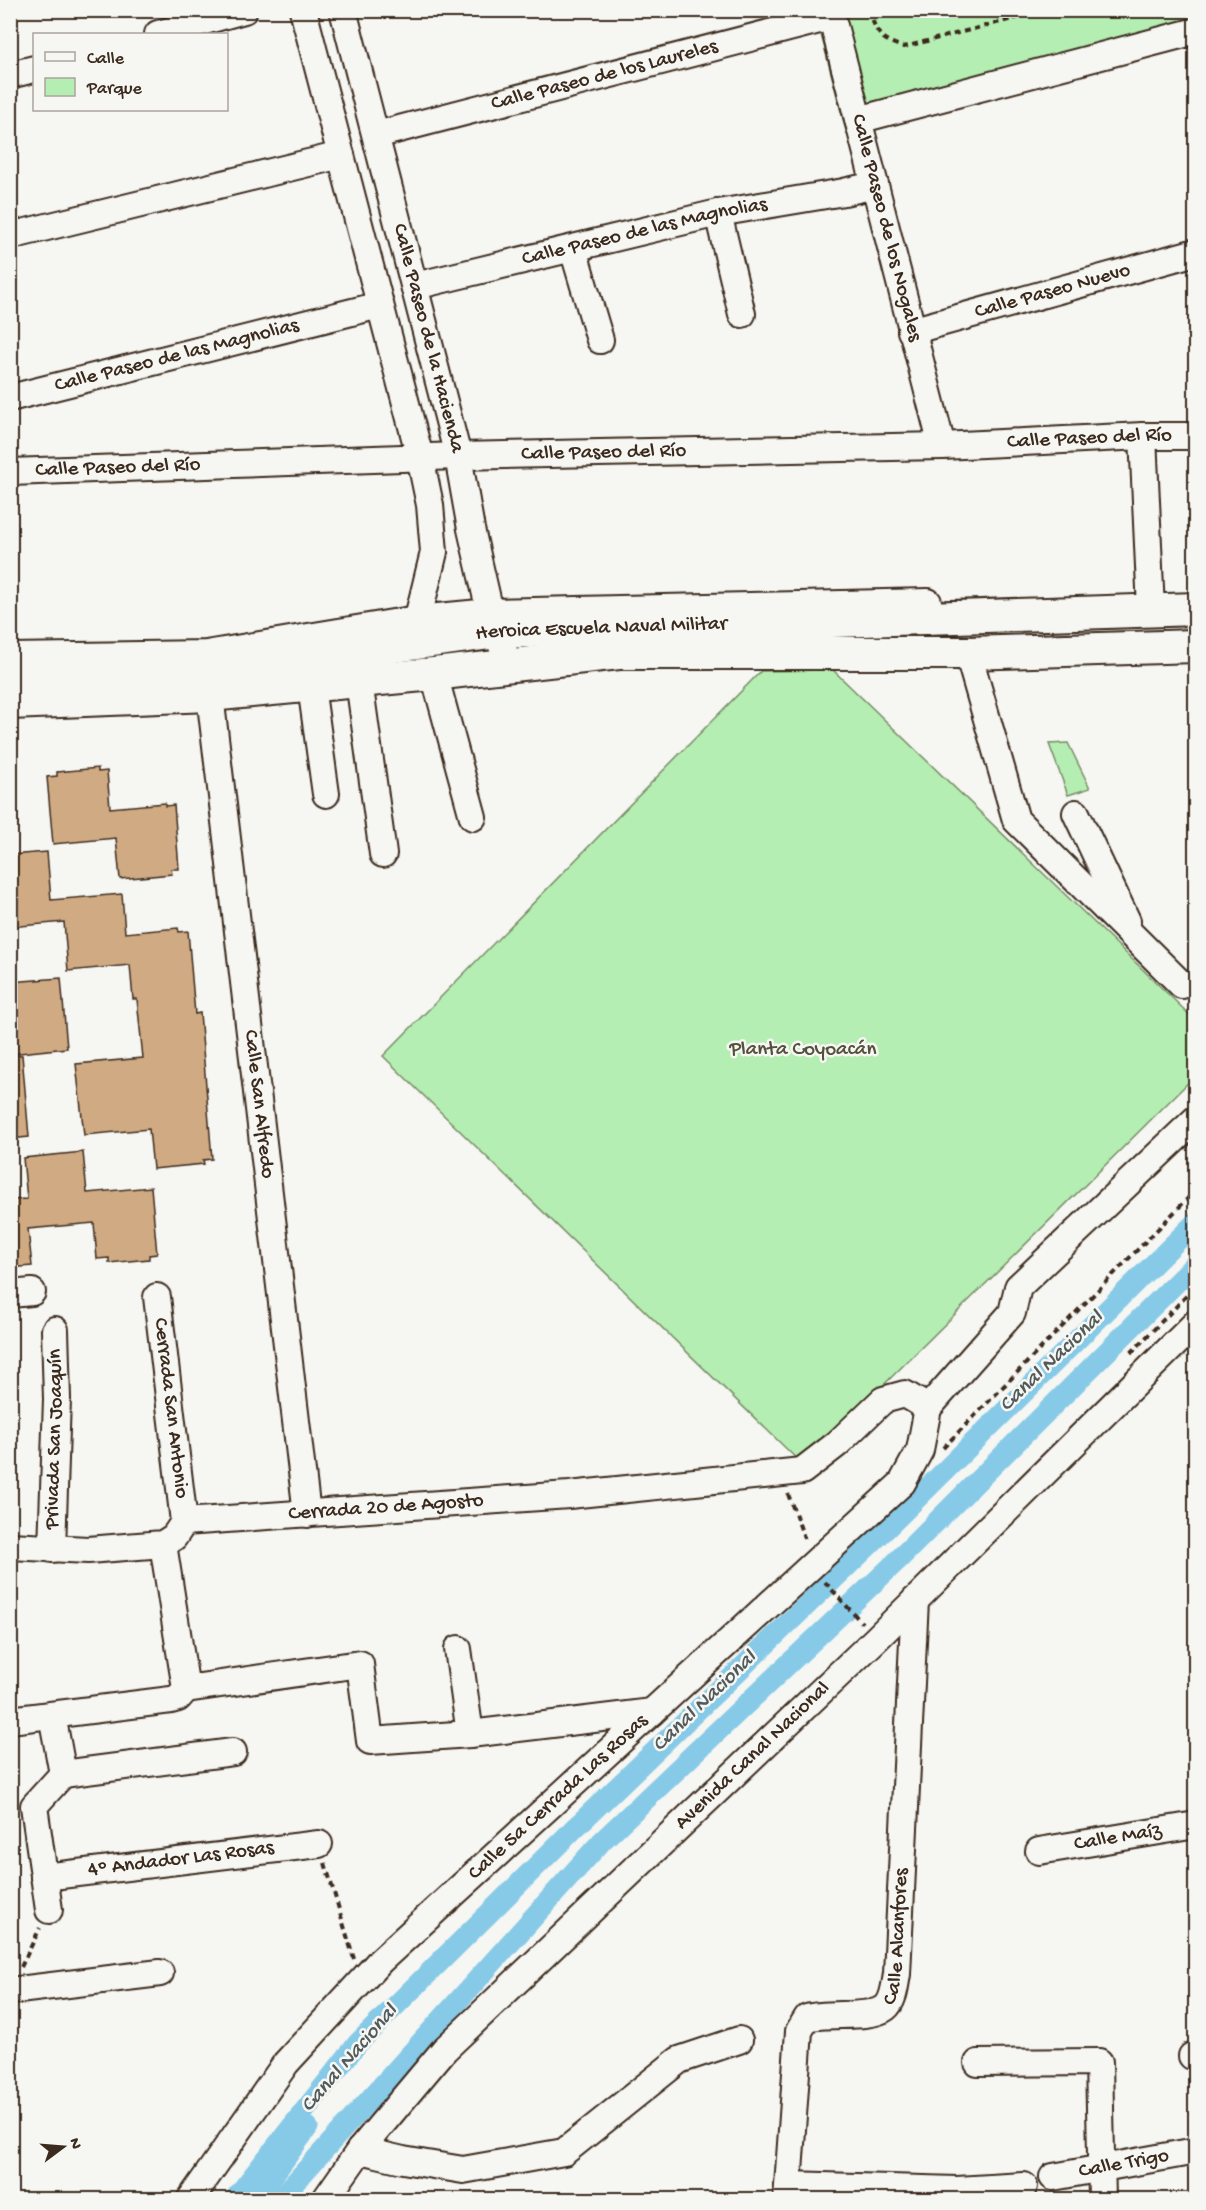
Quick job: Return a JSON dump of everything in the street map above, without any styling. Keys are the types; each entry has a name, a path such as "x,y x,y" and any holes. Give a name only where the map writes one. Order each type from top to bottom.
{"main road":[{"name":"Heroica Escuela Naval Militar","path":"10,673 211,671 415,631 494,622 1151,604 1196,609"},
{"name":"Heroica Escuela Naval Militar","path":"10,703 210,695 434,674 619,653 968,653 1196,646"}],"street":[{"path":"162,33 244,10"},
{"name":"Calle Paseo de la Hacienda","path":"303,10 420,457 430,505 434,552 415,631"},
{"name":"Calle Paseo de la Hacienda","path":"343,10 416,286 458,456 471,529 494,622 508,666"},
{"name":"Calle Paseo de los Nogales","path":"830,14 942,446"},
{"name":"Calle Paseo de los Laureles","path":"376,135 830,14"},
{"path":"858,120 1196,31"},
{"path":"10,75 33,69"},
{"path":"327,103 365,93"},
{"path":"10,236 341,154"},
{"path":"351,190 388,181"},
{"name":"Calle Paseo de las Magnolias","path":"416,286 718,213 875,185"},
{"path":"718,213 742,314"},
{"path":"573,249 600,340"},
{"name":"Calle Paseo Nuevo","path":"911,331 1196,252"},
{"name":"Calle Paseo de las Magnolias","path":"10,398 380,305"},
{"path":"1143,436 1151,604"},
{"name":"Calle Paseo del Río","path":"10,472 420,457 942,446 1143,436 1196,436"},
{"name":"Heroica Escuela Naval Militar","path":"10,657 206,654 415,631"},
{"path":"968,653 1016,820 1182,985"},
{"path":"434,674 473,817"},
{"path":"359,681 383,854"},
{"path":"312,686 326,794"},
{"name":"Calle San Alfredo","path":"210,695 307,1514"},
{"path":"1076,813 1134,937"},
{"path":"928,1408 1012,1313 1018,1287 1196,1119"},
{"name":"Cerrada San Antonio","path":"157,1297 184,1522"},
{"name":"Avenida Canal Nacional","path":"325,2199 360,2150 444,2050 915,1600 1196,1323"},
{"name":"Privada San Joaquín","path":"52,1549 57,1399 55,1330"},
{"name":"Cerrada 20 de Agosto","path":"184,1522 569,1495 802,1471 837,1444 883,1400 905,1394 928,1408"},
{"name":"Calle 5a Cerrada Las Rosas","path":"190,2199 286,2063 380,1961 652,1712 818,1572 902,1482 920,1450 928,1408"},
{"path":"10,1546 88,1550 163,1545 174,1537 184,1522"},
{"path":"163,1545 178,1694"},
{"name":"Calle Alcanfores","path":"788,2192 799,2031 807,2018 820,2014 872,2014 886,2008 894,1993 897,1974 915,1600"},
{"path":"458,1649 470,1734"},
{"path":"10,1720 360,1664 370,1742 470,1734 652,1712"},
{"path":"52,1715 63,1774"},
{"path":"49,1910 34,1806 63,1774 233,1752"},
{"name":"Calle Maíz","path":"1039,1851 1196,1825"},
{"name":"4º Andador Las Rosas","path":"44,1877 319,1844"},
{"path":"15,1980 160,1973"},
{"path":"360,2150 464,2170 564,2152 679,2060 739,2040"},
{"path":"978,2063 1099,2062 1102,2199"},
{"name":"Calle Trigo","path":"1053,2177 1196,2151"},
{"path":"788,2192 956,2195 1024,2186"}],"path":[{"path":"869,10 876,32 887,42 904,47 1047,10"},
{"path":"771,1474 788,1494 818,1572 855,1615"},
{"path":"319,1844 361,1981"},
{"path":"15,1980 49,1910"}],"green space":[{"path":"815,11 1195,11 1195,41 846,131"},
{"name":"Planta Coyoacán","path":"833,670 1196,1021 1195,1076 803,1465 383,1056 761,671"},
{"path":"1068,743 1090,788 1068,795 1049,744"}],"building":[{"path":"98,768 98,772 107,771 110,808 165,803 165,806 174,805 179,869 171,869 172,874 120,879 116,838 53,844 47,777 57,776 57,772"},
{"path":"47,852 51,900 122,894 125,933 178,928 179,932 188,931 195,1014 200,1013 212,1159 203,1160 204,1164 153,1169 149,1129 84,1135 76,1064 143,1058 137,999 133,999 130,965 68,971 64,922 10,927 10,855"},
{"path":"61,978 67,1048 10,1054 10,982"},
{"path":"10,1055 22,1055 29,1137 10,1139"},
{"path":"83,1152 87,1193 151,1187 157,1254 149,1255 149,1259 109,1263 109,1258 97,1259 94,1223 28,1229 32,1266 10,1268 10,1200 27,1199 23,1158"}],"waterway":[{"name":"Canal Nacional","path":"234,2200 358,2043 580,1823 885,1530 1196,1222"},
{"name":"Canal Nacional","path":"279,2200 602,1841 897,1561 1196,1263"},
{"name":"Canal Nacional","path":"255,2200 308,2127"}]}
